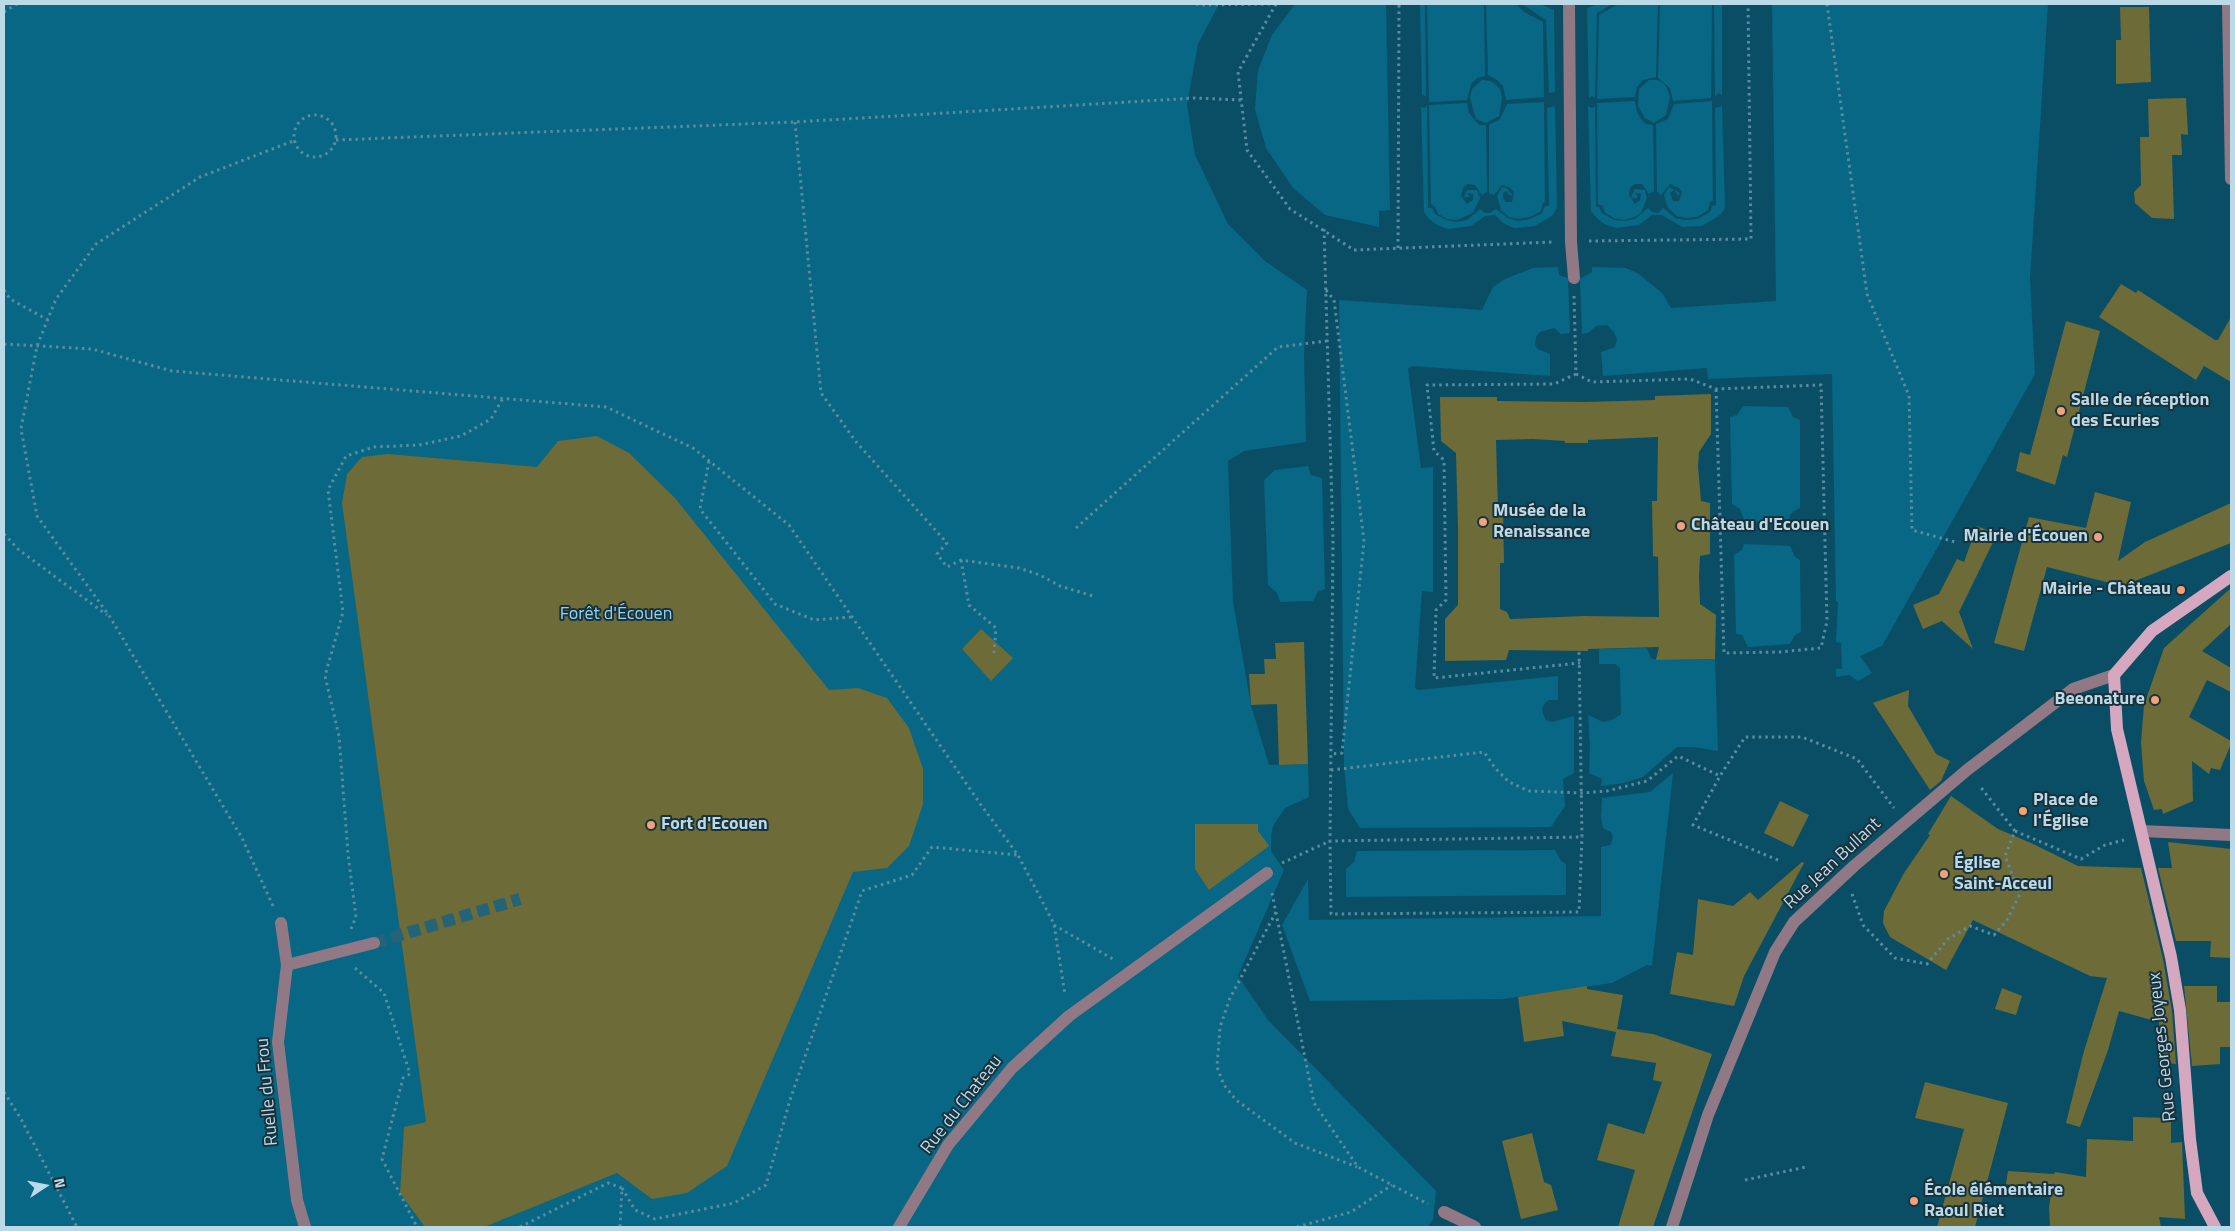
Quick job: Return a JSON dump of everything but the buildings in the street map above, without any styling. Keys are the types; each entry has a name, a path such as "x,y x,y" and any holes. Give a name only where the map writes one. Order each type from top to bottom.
{"main road":[{"path":"2142,831 2117,728 2114,675 2152,631 2231,576"},
{"name":"Rue Georges Joyeux","path":"2142,831 2171,957 2180,1010 2190,1139 2197,1193 2215,1227"}],"street":[{"path":"1569,4 1571,242 1574,278"},
{"path":"2228,4 2231,179"},
{"name":"Rue Jean Bullant","path":"1672,1227 1708,1115 1775,952 1794,922 1845,874 1967,770 2073,689 2114,675"},
{"path":"2142,831 2231,835"},
{"name":"Rue du Chateau","path":"899,1227 948,1145 1012,1068 1069,1016 1267,873"},
{"name":"Ruelle du Frou","path":"281,923 287,965 278,1042 297,1200 304,1227"},
{"path":"287,965 338,954 374,943"},
{"path":"1444,1212 1474,1227"}],"path":[{"path":"4,12 17,4"},
{"path":"1196,4 1271,4"},
{"path":"1276,4 1238,72 1246,150 1290,209 1354,250 1571,242 1751,239 1748,4"},
{"path":"1398,248 1399,4"},
{"path":"1827,4 1867,294 1909,396 1912,530 1955,542"},
{"path":"336,140 795,122 1195,98 1241,100"},
{"path":"319,115 330,121 336,130 336,140 332,150 326,155 313,158 300,153 293,141 297,126 305,117 319,115"},
{"path":"795,122 822,393 857,443 947,543 937,554 947,567 960,560 1019,568 1040,575 1060,586 1093,596"},
{"path":"281,923 242,838 110,617 37,516 21,429 37,346 56,298 96,244 200,177 293,141"},
{"path":"1324,229 1333,540 1331,914 1579,912 1582,837 1580,649"},
{"path":"1574,278 1576,374"},
{"path":"1326,289 1334,300 1364,542 1342,753 1331,754"},
{"path":"4,290 10,299 48,320"},
{"path":"1076,528 1278,347 1327,341"},
{"path":"4,344 92,349 172,371 606,407 693,448 788,525 981,805 1018,855 1054,924 1069,1016"},
{"path":"1576,374 1592,382 1690,379 1716,389 1821,385 1827,621 1821,648 1780,652 1724,653 1716,389"},
{"path":"1576,374 1554,384 1427,385 1434,451 1444,460 1446,600 1436,610 1434,678 1580,663"},
{"path":"417,1227 382,1159 403,1078 410,1074 384,993 338,954 356,917 348,854 339,736 325,676 343,612 328,490 346,456 374,447 419,445 461,436 491,419 503,398"},
{"path":"709,461 700,509 775,604 814,620 852,617"},
{"path":"4,534 19,550 110,617"},
{"path":"960,560 969,605 996,628 994,653"},
{"path":"1778,860 1693,826 1720,776 1745,737 1802,737 1857,759 1905,822"},
{"path":"1331,770 1484,752 1495,768 1509,782 1528,791 1582,793 1607,790 1647,781 1678,756 1720,776"},
{"path":"1967,770 2014,831 2081,859 2105,845 2128,839 2142,831"},
{"path":"1845,874 1863,925 1895,958 1927,964 1948,939 1970,926 1994,935 2007,920 2020,894 2005,856 2014,831"},
{"path":"1358,1167 1314,1103 1267,873 1281,864 1330,841 1582,837"},
{"path":"520,1227 608,1183 622,1188 635,1210 654,1219 734,1203 766,1185 790,1100 862,891 912,875 932,847 1018,855"},
{"path":"1276,912 1230,998 1220,1027 1217,1067 1224,1085 1236,1100 1295,1143 1358,1167 1444,1212"},
{"path":"1054,924 1131,970"},
{"path":"4,1092 21,1119 77,1227"},
{"path":"1745,1180 1806,1167"},
{"path":"1297,1227 1351,1212 1392,1185"},
{"path":"620,1227 622,1188"}],"green space":[{"name":"Forêt d'Écouen","path":"4,4 1219,4 1198,44 1187,105 1195,155 1228,224 1265,261 1307,290 1304,353 1306,442 1244,451 1228,461 1233,602 1251,705 1269,765 1308,764 1309,797 1285,808 1273,826 1271,851 1284,870 1238,976 1268,1020 1436,1191 1433,1219 1428,1227 4,1227"},
{"path":"1295,4 1386,4 1390,210 1379,211 1379,227 1325,215 1293,188 1266,148 1255,109 1258,70 1272,35"},
{"path":"1420,4 1425,4 1426,97 1422,96"},
{"path":"1427,4 1484,4 1485,76 1477,78 1471,84 1467,100 1429,102"},
{"path":"1486,4 1516,4 1524,12 1543,22 1544,97 1506,100 1503,86 1488,75"},
{"path":"1522,4 1540,4 1554,10 1555,92 1549,93 1546,20"},
{"path":"1597,4 1612,4 1597,13 1595,98 1592,96 1589,98 1587,8"},
{"path":"1618,4 1658,4 1656,77 1643,80 1637,87 1635,97 1597,99 1599,15"},
{"path":"1660,4 1712,4 1711,98 1673,101 1670,88 1658,78"},
{"path":"1714,4 1722,4 1722,95 1718,93 1715,97"},
{"path":"1772,4 2048,4 2030,278 2035,374 1882,646 1860,656 1872,673 1858,681 1849,675 1836,677 1836,669 1842,669 1841,643 1836,642 1838,602 1836,601 1832,374 1708,379 1707,368 1603,376 1601,352 1615,347 1617,339 1614,332 1607,325 1596,326 1588,333 1582,334 1580,279 1592,272 1592,267 1626,268 1639,274 1663,294 1671,308 1776,301"},
{"path":"1482,80 1495,84 1500,89 1502,98 1499,116 1486,123 1476,119 1470,98 1472,89"},
{"path":"1649,80 1658,80 1663,83 1670,97 1666,115 1654,123 1645,118 1638,106 1639,89"},
{"path":"1635,101 1637,112 1641,119 1646,124 1653,125 1654,191 1649,194 1642,184 1635,184 1630,188 1629,195 1635,204 1640,200 1641,194 1635,193 1638,197 1635,199 1631,197 1635,189 1645,190 1647,198 1641,213 1624,220 1614,218 1605,213 1603,206 1598,204 1597,103"},
{"path":"1712,101 1713,201 1710,202 1708,210 1697,217 1686,218 1677,216 1669,209 1664,195 1669,187 1680,193 1678,196 1674,190 1670,193 1673,201 1679,201 1682,192 1679,188 1670,184 1661,195 1657,192 1656,124 1668,119 1674,104"},
{"path":"1544,102 1545,202 1541,211 1530,217 1519,219 1509,217 1501,210 1497,196 1502,187 1506,188 1512,194 1511,196 1506,191 1503,193 1503,198 1506,202 1512,202 1514,193 1511,188 1502,185 1494,195 1489,193 1489,125 1500,119 1507,104"},
{"path":"1467,103 1469,113 1479,125 1486,125 1487,192 1482,195 1475,185 1468,184 1463,188 1461,196 1467,204 1473,200 1473,194 1467,194 1470,197 1464,197 1467,190 1477,190 1480,198 1473,213 1457,220 1447,219 1438,214 1435,207 1431,204 1429,105"},
{"path":"1427,106 1428,208 1432,208 1435,214 1447,220 1456,222 1467,220 1480,209 1485,213 1490,213 1496,209 1508,218 1518,221 1530,219 1542,213 1545,206 1549,206 1547,108 1555,106 1557,208 1552,216 1535,226 1514,228 1503,223 1495,215 1485,216 1471,226 1448,229 1437,225 1429,219 1424,212 1421,107"},
{"path":"1588,106 1592,108 1595,106 1596,207 1599,207 1602,213 1614,220 1624,221 1635,219 1648,208 1652,212 1658,213 1663,208 1675,218 1685,220 1698,219 1710,212 1712,206 1716,205 1715,108 1722,106 1725,208 1720,215 1702,226 1682,227 1662,215 1652,215 1639,225 1616,228 1604,224 1591,211"},
{"path":"1558,267 1559,275 1568,278 1570,333 1561,334 1554,328 1540,332 1536,337 1535,345 1538,349 1550,354 1550,376 1412,366 1408,369 1421,468 1433,467 1433,592 1422,591 1415,688 1418,690 1558,676 1558,700 1549,700 1542,708 1546,720 1552,722 1574,716 1574,773 1563,779 1565,806 1551,827 1360,828 1348,809 1344,764 1339,300 1482,310 1493,287 1505,279 1533,268"},
{"path":"1743,406 1788,407 1793,417 1800,420 1800,508 1790,515 1789,521 1745,522 1740,509 1732,504 1730,417 1737,415"},
{"path":"1308,466 1311,475 1322,478 1325,589 1318,592 1313,601 1280,602 1277,593 1268,585 1264,480 1275,470"},
{"path":"1744,544 1790,546 1795,557 1800,560 1801,632 1795,635 1790,644 1748,647 1742,635 1736,634 1734,555 1742,550"},
{"path":"1647,648 1651,658 1656,660 1715,659 1718,751 1693,747 1677,747 1643,777 1624,783 1601,786 1602,779 1589,773 1588,715 1603,722 1614,719 1621,714 1620,668 1615,664 1599,664 1599,649"},
{"path":"1673,773 1652,966 1647,965 1612,983 1503,999 1310,1001 1282,925 1308,879 1309,920 1601,916 1601,847 1610,845 1613,838 1611,832 1603,828 1601,817 1602,798 1650,792"},
{"path":"1555,850 1561,861 1566,864 1566,895 1346,897 1346,869 1354,862 1357,851"}],"tunnel":[{"path":"374,943 520,899"}],"place":[{"name":"Salle de réception des Ecuries","path":"2061,411"},
{"name":"Musée de la Renaissance","path":"1483,522"},
{"name":"Château d'Ecouen","path":"1681,526"},
{"name":"Mairie d'Écouen","path":"2098,537"},
{"name":"Mairie - Château","path":"2181,590"},
{"name":"Beeonature","path":"2155,700"},
{"name":"Place de l'Église","path":"2023,811"},
{"name":"Fort d'Ecouen","path":"651,825"},
{"name":"Église Saint-Acceul","path":"1944,874"},
{"name":"École élémentaire Raoul Riet","path":"1914,1201"}]}
